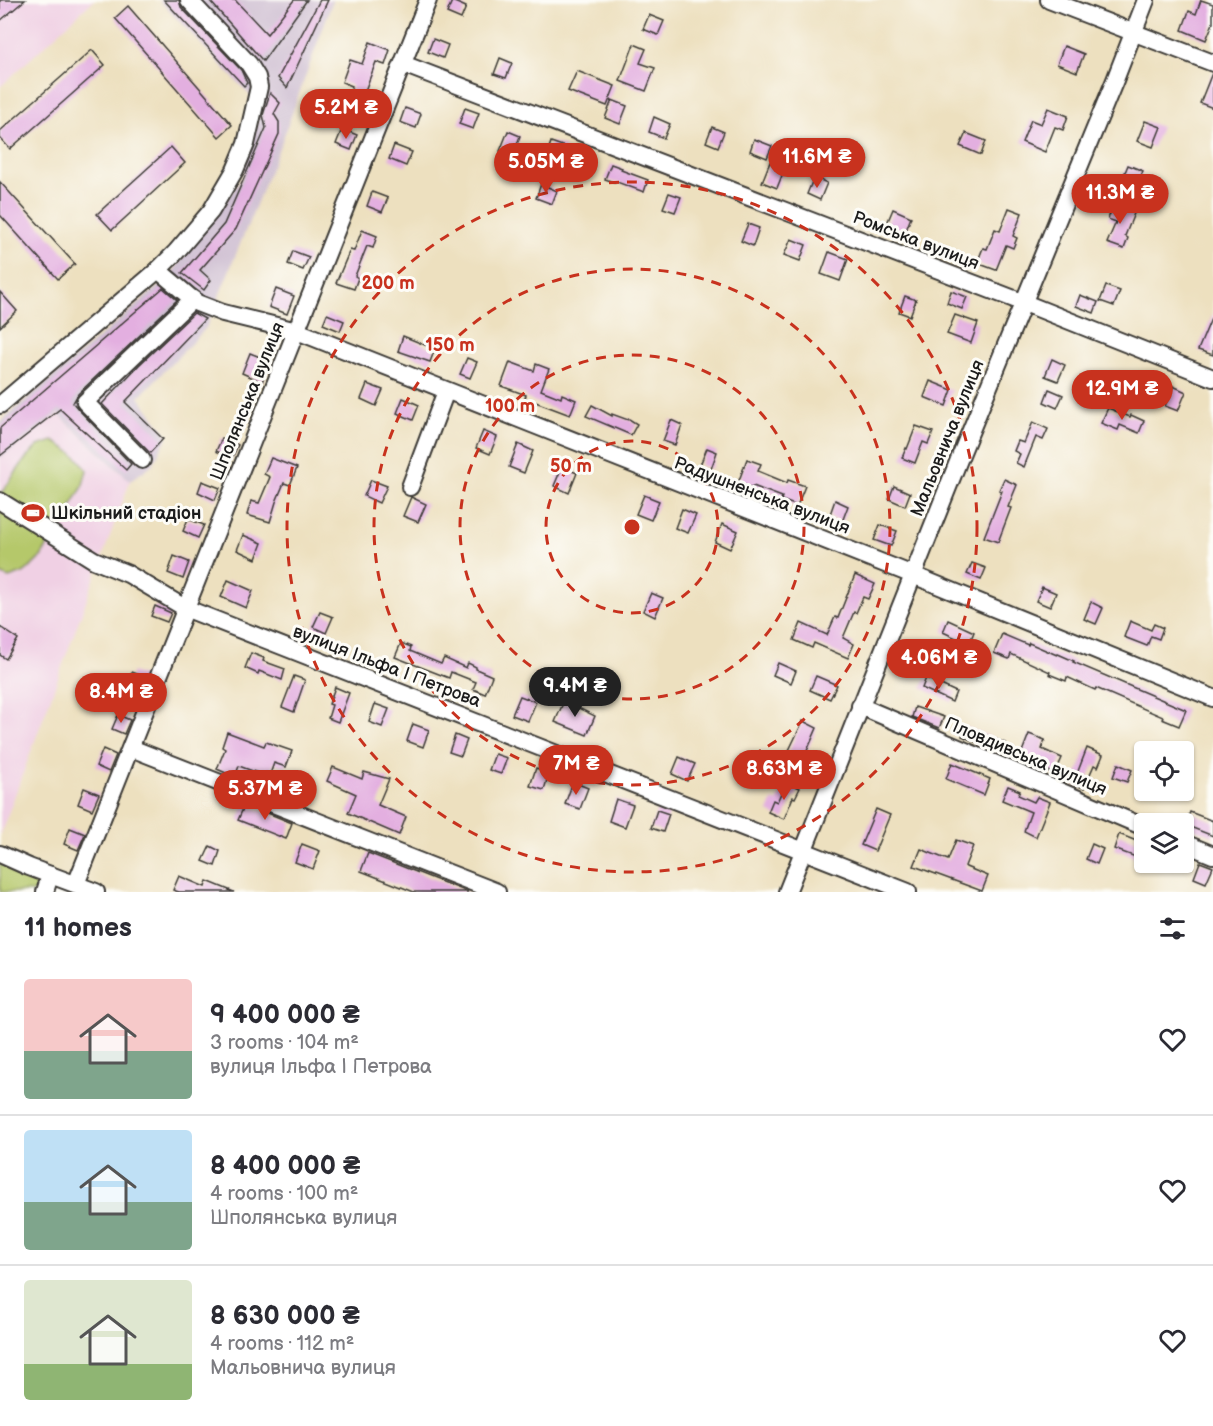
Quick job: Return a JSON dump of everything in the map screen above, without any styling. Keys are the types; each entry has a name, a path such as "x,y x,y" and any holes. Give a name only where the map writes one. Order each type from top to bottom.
{"street":[{"path":"0,405 176,252 211,211 235,170 246,144 260,87 249,64 189,0"},
{"name":"Шполянська вулиця","path":"76,884 428,0"},
{"path":"1049,0 1213,63"},
{"name":"Мальовнича вулиця","path":"787,892 1022,302 1146,0"},
{"name":"Ромська вулиця","path":"403,64 1022,302 1213,378"},
{"name":"Радушненська вулиця","path":"158,270 197,303 223,313 297,331 913,575 1213,698"},
{"path":"142,460 85,402 193,299"},
{"path":"410,487 446,391"},
{"name":"вулиця Ільфа І Петрова","path":"0,501 86,555 128,574 185,608 908,892"},
{"name":"Пловдивська вулиця","path":"860,706 1134,823"},
{"path":"131,748 497,892"},
{"path":"1194,847 1213,855"},
{"path":"0,854 96,892"},
{"path":"45,892 50,875"}],"shaded area":[{"path":"0,0 94,0 0,87"},
{"path":"159,0 333,0 282,141 206,328 139,397 168,436 153,464 130,481 58,414 0,459 0,422 168,278 242,178 260,106"},
{"path":"58,414 130,481 0,836 0,459"}],"green space":[{"name":"Шкільний стадіон","path":"53,441 68,450 84,465 87,470 82,488 41,557 23,573 9,578 0,574 0,495 26,458 38,446"},
{"path":"0,854 50,875 45,892 0,892"}],"building":[{"path":"0,0 25,0 0,21"},
{"path":"164,0 179,0 181,7 241,70 247,83 244,86"},
{"path":"209,0 235,0 267,34 294,0 307,0 263,61"},
{"path":"320,0 328,0 287,88 278,78"},
{"path":"1201,0 1213,4 1213,23 1206,40 1182,30 1189,11 1196,14"},
{"path":"452,1 466,7 461,19 447,13"},
{"path":"128,6 232,125 219,137 115,18"},
{"path":"649,15 664,21 658,35 643,29"},
{"path":"433,39 448,45 443,58 428,52"},
{"path":"370,42 390,50 385,65 376,62 358,109 345,104 352,86 342,82 350,60 362,64"},
{"path":"634,44 646,49 640,63 655,68 646,91 620,81"},
{"path":"1064,46 1084,54 1077,72 1057,64"},
{"path":"92,50 105,65 10,149 0,138 0,131"},
{"path":"500,58 512,63 506,78 494,74"},
{"path":"577,71 615,86 607,106 568,91"},
{"path":"1213,73 1213,108 1200,103"},
{"path":"270,93 280,103 274,114 279,122 279,134 236,229 200,270 211,280 204,290 182,273 224,224 266,128 263,115"},
{"path":"612,100 627,106 620,124 605,118"},
{"path":"405,108 421,114 416,128 400,122"},
{"path":"465,108 479,113 473,129 459,124"},
{"path":"1048,108 1068,116 1063,130 1055,127 1045,152 1022,142 1031,120 1041,124"},
{"path":"654,117 670,124 664,138 649,132"},
{"path":"1145,121 1161,127 1153,147 1137,141"},
{"path":"712,127 724,132 718,147 706,142"},
{"path":"342,129 357,135 351,150 336,144"},
{"path":"508,131 520,136 513,156 500,151"},
{"path":"966,133 986,141 981,155 960,146"},
{"path":"754,139 772,146 767,158 750,151"},
{"path":"551,142 565,147 563,154 577,159 573,170 545,160"},
{"path":"394,145 412,152 406,166 389,159"},
{"path":"171,147 185,163 112,230 97,214"},
{"path":"770,162 785,168 777,188 762,182"},
{"path":"611,164 648,180 644,192 605,179"},
{"path":"1128,165 1143,171 1136,188 1121,182"},
{"path":"814,177 827,183 820,200 807,194"},
{"path":"0,182 75,264 58,279 0,215"},
{"path":"541,184 557,191 552,204 536,198"},
{"path":"372,192 388,198 382,212 367,206"},
{"path":"669,193 681,197 675,212 663,208"},
{"path":"1114,203 1135,211 1125,236 1128,238 1124,249 1107,243 1116,222 1108,219"},
{"path":"1009,208 1022,213 1013,236 1017,238 1013,248 1006,245 996,270 977,263 983,248 987,249 995,229 1000,231"},
{"path":"893,209 911,217 904,236 885,228"},
{"path":"748,224 759,228 753,246 741,241"},
{"path":"362,230 377,236 373,248 367,246 355,276 358,278 354,289 336,283 350,250 354,251"},
{"path":"791,239 806,245 800,261 784,255"},
{"path":"293,251 309,257 303,270 288,264"},
{"path":"829,252 848,259 840,281 821,274"},
{"path":"1106,286 1120,291 1114,306 1100,301"},
{"path":"163,288 177,300 78,394 73,403 131,464 126,470 60,409 0,456 0,428"},
{"path":"276,289 294,296 287,314 269,307"},
{"path":"951,291 967,297 962,309 947,303"},
{"path":"0,292 17,311 0,327"},
{"path":"1080,295 1098,302 1094,313 1076,306"},
{"path":"905,296 916,300 910,316 899,312"},
{"path":"194,313 205,319 125,402 163,439 150,453 102,404"},
{"path":"327,314 344,321 340,331 323,324"},
{"path":"1213,314 1213,355 1198,350"},
{"path":"955,315 978,323 971,343 947,334"},
{"path":"403,336 435,349 430,362 398,351"},
{"path":"250,353 270,361 262,382 242,373"},
{"path":"467,358 477,362 470,378 460,374"},
{"path":"1052,359 1065,365 1058,381 1045,376"},
{"path":"510,362 534,371 536,364 549,369 541,390 561,398 562,394 576,400 570,415 501,386"},
{"path":"1134,372 1148,378 1141,394 1127,389"},
{"path":"930,381 952,390 946,406 924,397"},
{"path":"367,384 383,390 376,406 361,399"},
{"path":"1173,386 1186,392 1178,411 1165,406"},
{"path":"1049,389 1063,395 1057,408 1044,402"},
{"path":"403,398 419,405 413,420 397,413"},
{"path":"592,405 612,416 612,414 629,419 637,424 631,435 586,416"},
{"path":"1108,408 1144,421 1139,433 1120,425 1118,430 1101,423"},
{"path":"671,420 682,425 675,445 663,441"},
{"path":"1033,422 1048,429 1043,440 1036,437 1024,467 1016,463 1020,454 1014,451 1018,441 1024,443"},
{"path":"916,426 933,432 928,444 923,442 915,463 902,458"},
{"path":"483,431 497,437 490,454 476,448"},
{"path":"222,438 238,445 232,458 216,451"},
{"path":"518,444 533,451 524,473 509,467"},
{"path":"707,448 717,452 711,469 700,465"},
{"path":"271,458 297,468 290,485 284,483 270,522 247,515 251,501 259,503 270,477 264,474"},
{"path":"747,459 761,464 758,471 787,483 788,480 805,486 797,506 781,500 782,497 738,483"},
{"path":"562,467 577,473 569,493 554,486"},
{"path":"1004,479 1017,485 998,542 984,537 1002,491 999,490"},
{"path":"371,480 387,486 379,503 364,496"},
{"path":"202,481 220,488 215,500 198,492"},
{"path":"894,486 910,493 905,506 889,499"},
{"path":"644,495 659,501 651,520 636,514"},
{"path":"411,497 426,504 418,522 403,516"},
{"path":"835,500 848,506 842,522 829,517"},
{"path":"682,509 696,515 688,533 675,528"},
{"path":"188,519 204,525 198,538 183,531"},
{"path":"722,524 738,531 730,549 715,542"},
{"path":"880,525 897,531 891,546 874,540"},
{"path":"243,535 262,543 256,559 237,550"},
{"path":"174,556 189,562 183,579 168,573"},
{"path":"972,563 986,568 981,580 967,574"},
{"path":"855,575 875,584 868,599 863,597 856,613 854,612 843,638 854,644 848,658 814,643 812,648 794,640 801,623 827,635 835,617 838,618"},
{"path":"228,580 253,591 246,608 221,597"},
{"path":"1042,587 1056,593 1050,607 1036,601"},
{"path":"651,593 663,598 655,617 643,611"},
{"path":"1091,602 1103,608 1096,624 1084,619"},
{"path":"155,606 171,613 167,622 151,616"},
{"path":"320,612 333,617 326,633 313,627"},
{"path":"948,620 974,632 969,644 943,632"},
{"path":"1130,621 1151,630 1154,624 1163,628 1159,639 1151,636 1147,646 1124,637"},
{"path":"0,627 18,639 6,659 0,655"},
{"path":"1002,634 1058,654 1186,710 1179,726 1096,688 1095,690 1067,677 1066,681 1049,674 1050,672 1011,654 1009,659 994,653"},
{"path":"401,643 411,647 410,651 441,664 444,658 466,668 468,663 492,676 485,694 473,689 476,682 451,672 449,678 395,657"},
{"path":"251,653 264,658 263,661 285,669 282,680 245,668"},
{"path":"778,663 796,671 791,683 773,675"},
{"path":"132,672 147,678 140,695 125,689"},
{"path":"294,676 305,680 294,712 282,707"},
{"path":"816,676 837,685 830,699 810,690"},
{"path":"926,678 956,692 952,702 922,688"},
{"path":"335,687 349,693 338,722 328,718 332,705 329,704"},
{"path":"520,696 536,702 528,721 512,715"},
{"path":"564,701 595,716 587,735 555,722"},
{"path":"375,704 389,709 382,727 369,722"},
{"path":"915,707 944,717 939,728 912,717"},
{"path":"118,715 130,720 124,734 112,729"},
{"path":"803,721 817,728 796,776 780,769"},
{"path":"413,724 429,730 423,747 407,741"},
{"path":"966,727 1005,743 1001,753 962,736"},
{"path":"227,732 264,746 266,742 292,751 286,767 274,763 269,777 239,766 235,777 217,769 225,749 222,747"},
{"path":"1029,734 1045,740 1042,749 1062,758 1055,774 1018,762"},
{"path":"455,735 467,740 461,756 449,752"},
{"path":"1087,748 1103,755 1098,767 1094,765 1084,788 1073,784"},
{"path":"103,749 116,755 109,772 96,766"},
{"path":"495,754 507,758 501,774 489,770"},
{"path":"679,757 695,764 687,781 672,774"},
{"path":"952,763 990,779 984,795 946,779"},
{"path":"1118,764 1132,770 1127,782 1113,777"},
{"path":"333,767 362,779 364,772 389,779 378,805 406,817 399,835 348,813 356,794 327,781"},
{"path":"536,768 549,773 544,790 530,786"},
{"path":"573,782 588,788 580,809 565,804"},
{"path":"786,782 800,788 795,798 793,797 784,819 768,812 773,800 777,802"},
{"path":"1008,786 1020,791 1018,795 1034,802 1037,797 1050,802 1036,837 1024,831 1031,812 1002,800"},
{"path":"84,788 99,794 92,810 78,804"},
{"path":"616,799 633,805 625,827 609,821"},
{"path":"245,804 292,823 286,839 238,820"},
{"path":"876,809 890,815 875,851 861,845"},
{"path":"657,810 669,814 663,832 651,828"},
{"path":"1194,814 1213,821 1213,836 1194,829"},
{"path":"70,828 85,834 78,850 64,844"},
{"path":"1119,834 1134,840 1134,856 1114,849"},
{"path":"956,840 973,846 965,866 988,876 982,891 914,866 921,849 948,860"},
{"path":"302,844 320,851 313,869 295,862"},
{"path":"1092,844 1103,849 1097,864 1086,859"},
{"path":"210,846 220,851 215,866 203,861"},
{"path":"368,853 468,892 414,892 361,871"},
{"path":"1200,862 1213,867 1206,883 1194,878"},
{"path":"179,876 205,887 207,881 234,892 179,892 173,890"}],"place":[{"name":"Шкільний стадіон","path":"33,513"}]}
